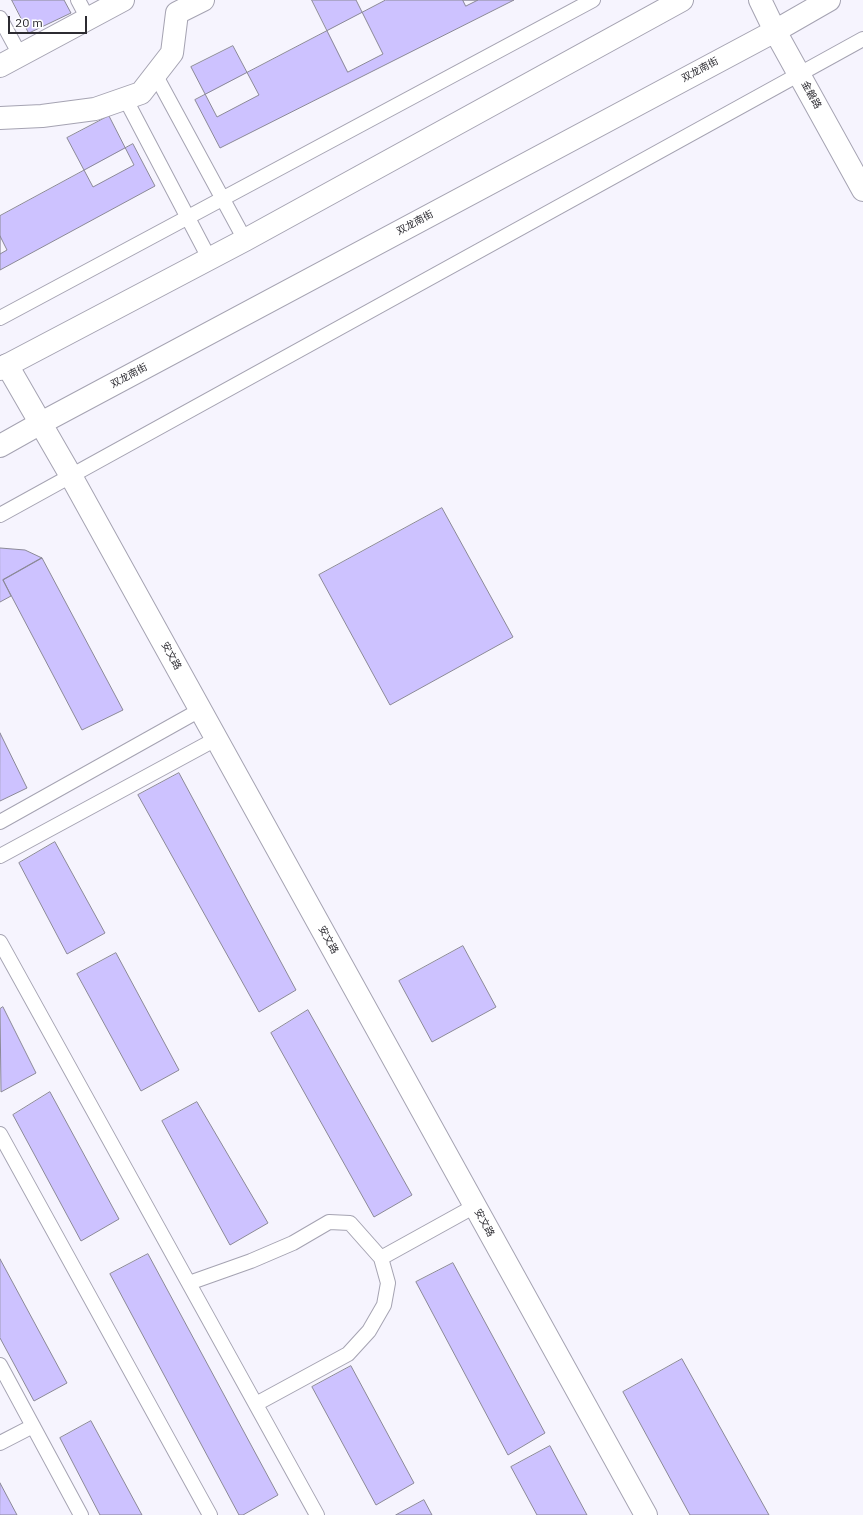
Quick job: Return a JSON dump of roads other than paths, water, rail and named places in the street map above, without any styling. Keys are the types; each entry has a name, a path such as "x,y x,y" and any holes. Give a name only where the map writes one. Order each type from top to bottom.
{"street":[{"path":"0,66 123,0"},
{"path":"0,118 42,116 95,109 141,93 172,52 177,13 203,0"},
{"path":"4,367 245,240 682,0"},
{"name":"金磐路","path":"760,0 775,31 863,190"},
{"name":"双龙南街","path":"0,446 775,31 829,0"},
{"name":"安文路","path":"4,367 41,423 71,476 646,1515"}],"lane":[{"path":"78,0 88,19"},
{"path":"0,318 593,0"},
{"path":"0,18 20,55"},
{"path":"0,515 863,40"},
{"path":"156,74 245,240"},
{"path":"125,98 209,258"},
{"path":"0,822 200,710"},
{"path":"0,856 216,739"},
{"path":"0,942 317,1515"},
{"path":"0,1134 210,1515"},
{"path":"381,1258 475,1206"},
{"path":"189,1283 293,1243 329,1222 350,1223 365,1238 381,1258 388,1283 384,1305 369,1332 348,1354 256,1404"},
{"path":"0,1365 81,1515"},
{"path":"0,1443 33,1426"}]}
